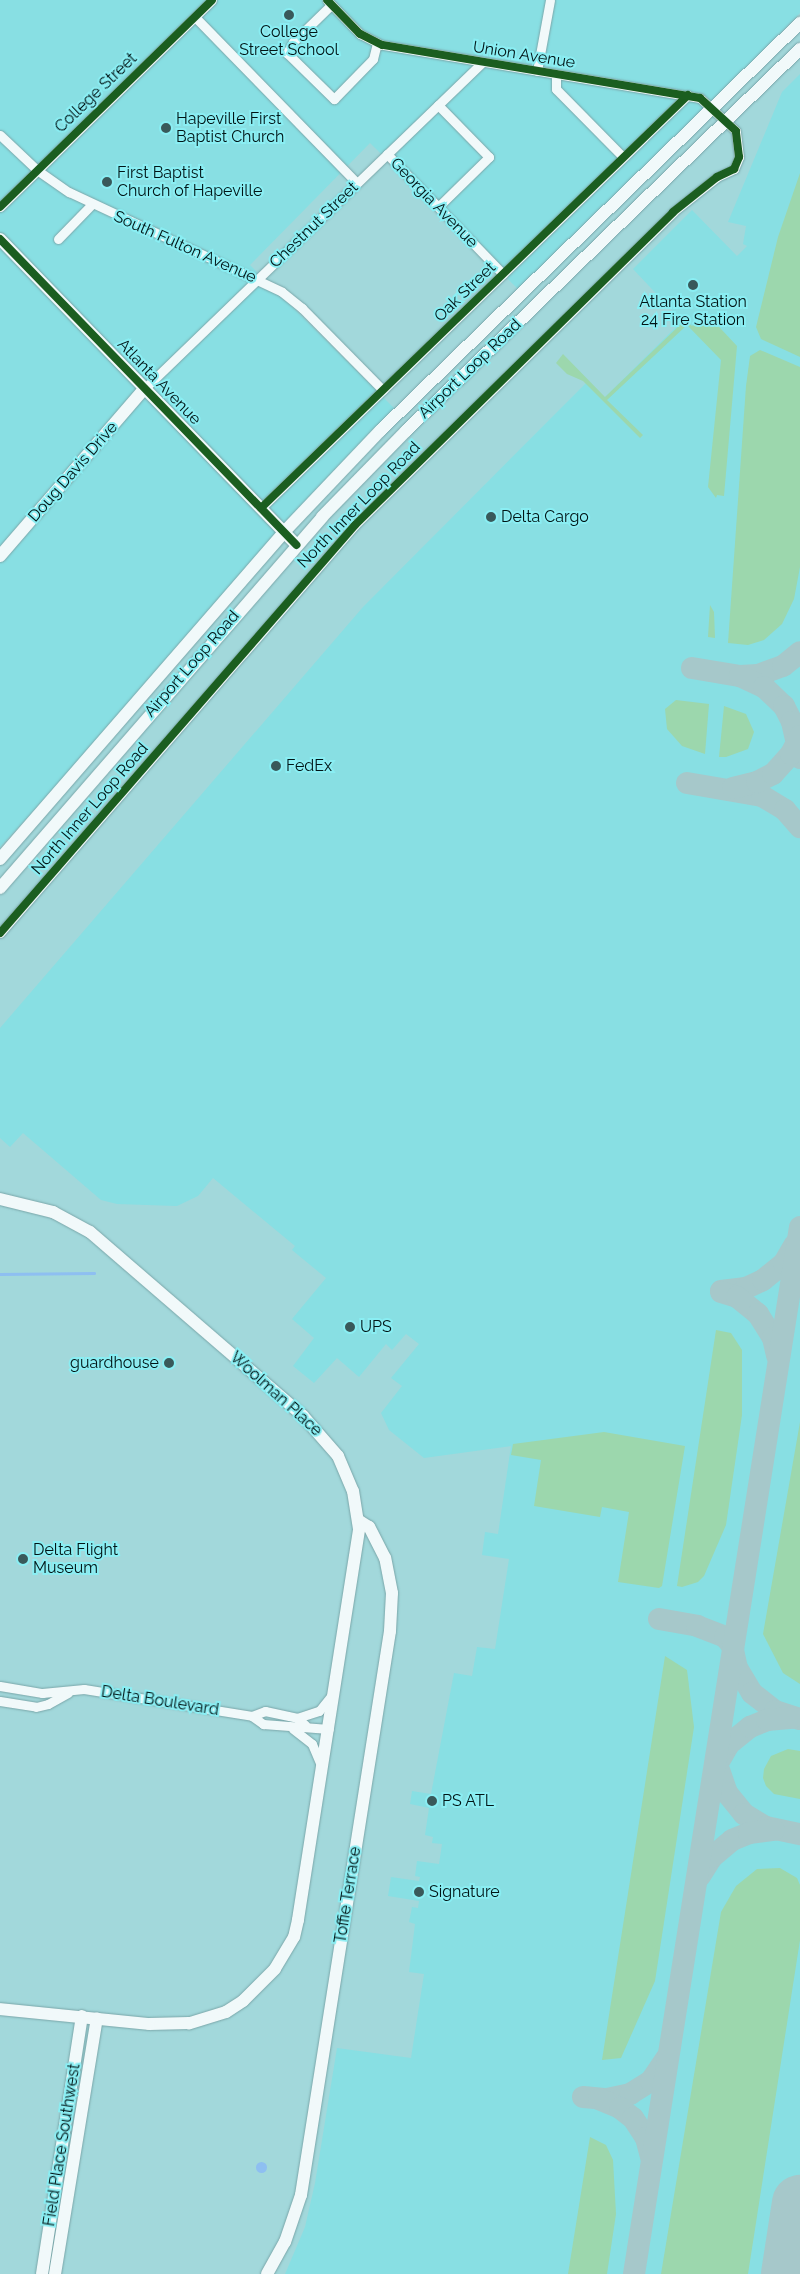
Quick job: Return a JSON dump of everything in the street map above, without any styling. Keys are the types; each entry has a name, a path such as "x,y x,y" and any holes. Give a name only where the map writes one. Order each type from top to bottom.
{"street":[{"name":"College Street","path":"0,207 212,0"},
{"path":"537,71 550,0"},
{"path":"329,2 293,42 287,53 334,99 373,59 377,43"},
{"name":"Union Avenue","path":"329,2 360,34 377,43 688,95 700,98 726,120"},
{"path":"195,16 357,183"},
{"name":"Airport Loop Road","path":"0,859 284,532 380,430 800,23"},
{"name":"Airport Loop Road","path":"0,888 297,545 406,431 800,49"},
{"name":"Chestnut Street","path":"145,388 482,62"},
{"path":"556,74 556,89 624,157"},
{"name":"Oak Street","path":"261,508 688,95"},
{"path":"438,104 489,157 438,207"},
{"name":"North Inner Loop Road","path":"0,933 355,526 673,212 717,177 734,169 739,157 739,145 736,132 726,120"},
{"name":"South Fulton Avenue","path":"0,135 37,170 92,204 258,278 302,308 383,390"},
{"name":"Georgia Avenue","path":"386,154 503,274"},
{"path":"58,239 92,204"},
{"name":"Atlanta Avenue","path":"0,239 297,545"},
{"name":"Doug Davis Drive","path":"0,556 145,388"},
{"name":"Woolman Place","path":"0,1199 53,1212 90,1232 321,1434 338,1456 349,1479 358,1520 356,1561 294,1936 275,1969 259,1987 226,2012 189,2023 149,2024 0,2009"},
{"name":"Toffie Terrace","path":"266,2274 284,2242 301,2195 390,1631 392,1593 385,1558 370,1527 358,1520"},
{"name":"Delta Boulevard","path":"0,1686 42,1693 84,1689 252,1716 263,1724 293,1729 305,1725 329,1729"},
{"path":"297,1718 319,1711 335,1690"},
{"name":"Delta Boulevard","path":"0,1701 36,1707 48,1704 68,1692"},
{"name":"Delta Boulevard","path":"252,1716 265,1711 297,1718 305,1725"},
{"path":"293,1729 312,1744 322,1769"},
{"name":"Field Place Southwest","path":"42,2274 82,2016"},
{"name":"Field Place Southwest","path":"55,2274 97,2018"},
{"path":"62,2146 76,2147"},
{"path":"48,2236 61,2238"}],"shaded area":[{"path":"0,0 800,0 800,13 522,293 370,143 250,265 401,415 0,847"},
{"path":"800,74 800,2274 285,2274 305,2227 315,2183 337,2048 411,2058 424,1974 409,1972 415,1924 409,1922 412,1907 418,1908 419,1901 388,1896 391,1877 419,1881 420,1877 415,1876 417,1861 439,1864 442,1844 432,1843 433,1837 425,1835 429,1808 410,1804 412,1791 431,1794 454,1673 472,1676 477,1647 495,1649 509,1559 482,1555 485,1532 498,1534 511,1446 424,1458 389,1430 381,1413 402,1386 391,1378 419,1344 406,1334 392,1350 386,1344 359,1377 337,1358 314,1383 293,1366 314,1338 292,1319 326,1278 292,1250 295,1246 213,1178 198,1196 177,1206 117,1204 101,1200 23,1133 10,1147 0,1138 0,1028 363,607 587,382 604,398 682,321 633,269 692,210 737,256 747,246 743,244 746,226 728,222 782,92"},
{"path":"261,2161 267,2167 261,2173 255,2167"}],"green space":[{"path":"800,173 800,357 761,339 756,327 778,237"},
{"path":"706,313 737,346 724,496 717,495 716,498 708,487 721,360 687,325 607,400 643,435 640,438 583,381 567,374 556,363 563,354 605,397 685,320 692,326"},
{"path":"760,350 800,367 800,567 794,599 782,624 764,640 748,645 728,643 746,386 750,356"},
{"path":"710,605 714,612 715,638 708,637"},
{"path":"676,700 709,704 705,754 682,746 667,729 665,709"},
{"path":"724,706 746,714 754,732 748,749 726,757 719,757"},
{"path":"716,1330 731,1333 742,1350 742,1415 726,1525 704,1576 698,1582 682,1587 677,1586"},
{"path":"800,1422 800,1684 783,1673 763,1634"},
{"path":"604,1432 685,1446 662,1586 659,1588 618,1582 629,1512 602,1507 600,1517 534,1506 541,1460 511,1455 513,1444"},
{"path":"665,1656 687,1670 694,1727 655,1981 621,2058 602,2060"},
{"path":"788,1749 800,1751 800,1799 774,1794 766,1786 763,1778 764,1769 771,1756"},
{"path":"780,1868 797,1878 800,1885 800,1940 748,2274 661,2274 721,1912 736,1886 757,1869"},
{"path":"590,2137 606,2145 613,2160 616,2214 607,2274 568,2274"}],"waterway":[{"path":"0,1274 94,1273"}],"taxiway":[{"path":"692,668 740,676 758,675 783,666 800,652"},
{"path":"740,676 764,687 784,706 792,722 800,758"},
{"path":"733,788 757,782 773,774 791,754 800,736"},
{"path":"687,783 762,796 785,810 800,827"},
{"path":"634,2274 800,1227"},
{"path":"721,1291 746,1288 763,1280 784,1263 794,1246"},
{"path":"721,1292 737,1297 758,1314 773,1338 777,1356"},
{"path":"659,1619 697,1626 725,1637 732,1645 737,1668 752,1693 775,1711 800,1719"},
{"path":"718,1763 729,1744 750,1727 767,1720 792,1718"},
{"path":"717,1764 727,1793 744,1814 766,1827 800,1834"},
{"path":"700,1876 712,1857 732,1840 749,1833 774,1830"},
{"path":"583,2097 607,2099 630,2094 651,2081 666,2059"},
{"path":"599,2099 620,2108 633,2118 646,2138 651,2157"}],"runway":[{"path":"789,2274 800,2203"}],"cycle path":[{"path":"0,207 212,0"},
{"path":"0,933 355,525 673,212 717,177 734,169 739,157 736,131 700,98 382,45 360,34 327,0"},
{"path":"261,508 688,95"},
{"path":"0,239 297,545"}],"place":[{"name":"College Street School","path":"289,15"},
{"name":"Hapeville First Baptist Church","path":"166,128"},
{"name":"First Baptist Church of Hapeville","path":"107,182"},
{"name":"Atlanta Station 24 Fire Station","path":"693,285"},
{"name":"Delta Cargo","path":"491,517"},
{"name":"FedEx","path":"276,766"},
{"name":"UPS","path":"350,1327"},
{"name":"guardhouse","path":"169,1363"},
{"name":"Delta Flight Museum","path":"23,1559"},
{"name":"PS ATL","path":"432,1801"},
{"name":"Signature","path":"419,1892"}]}
